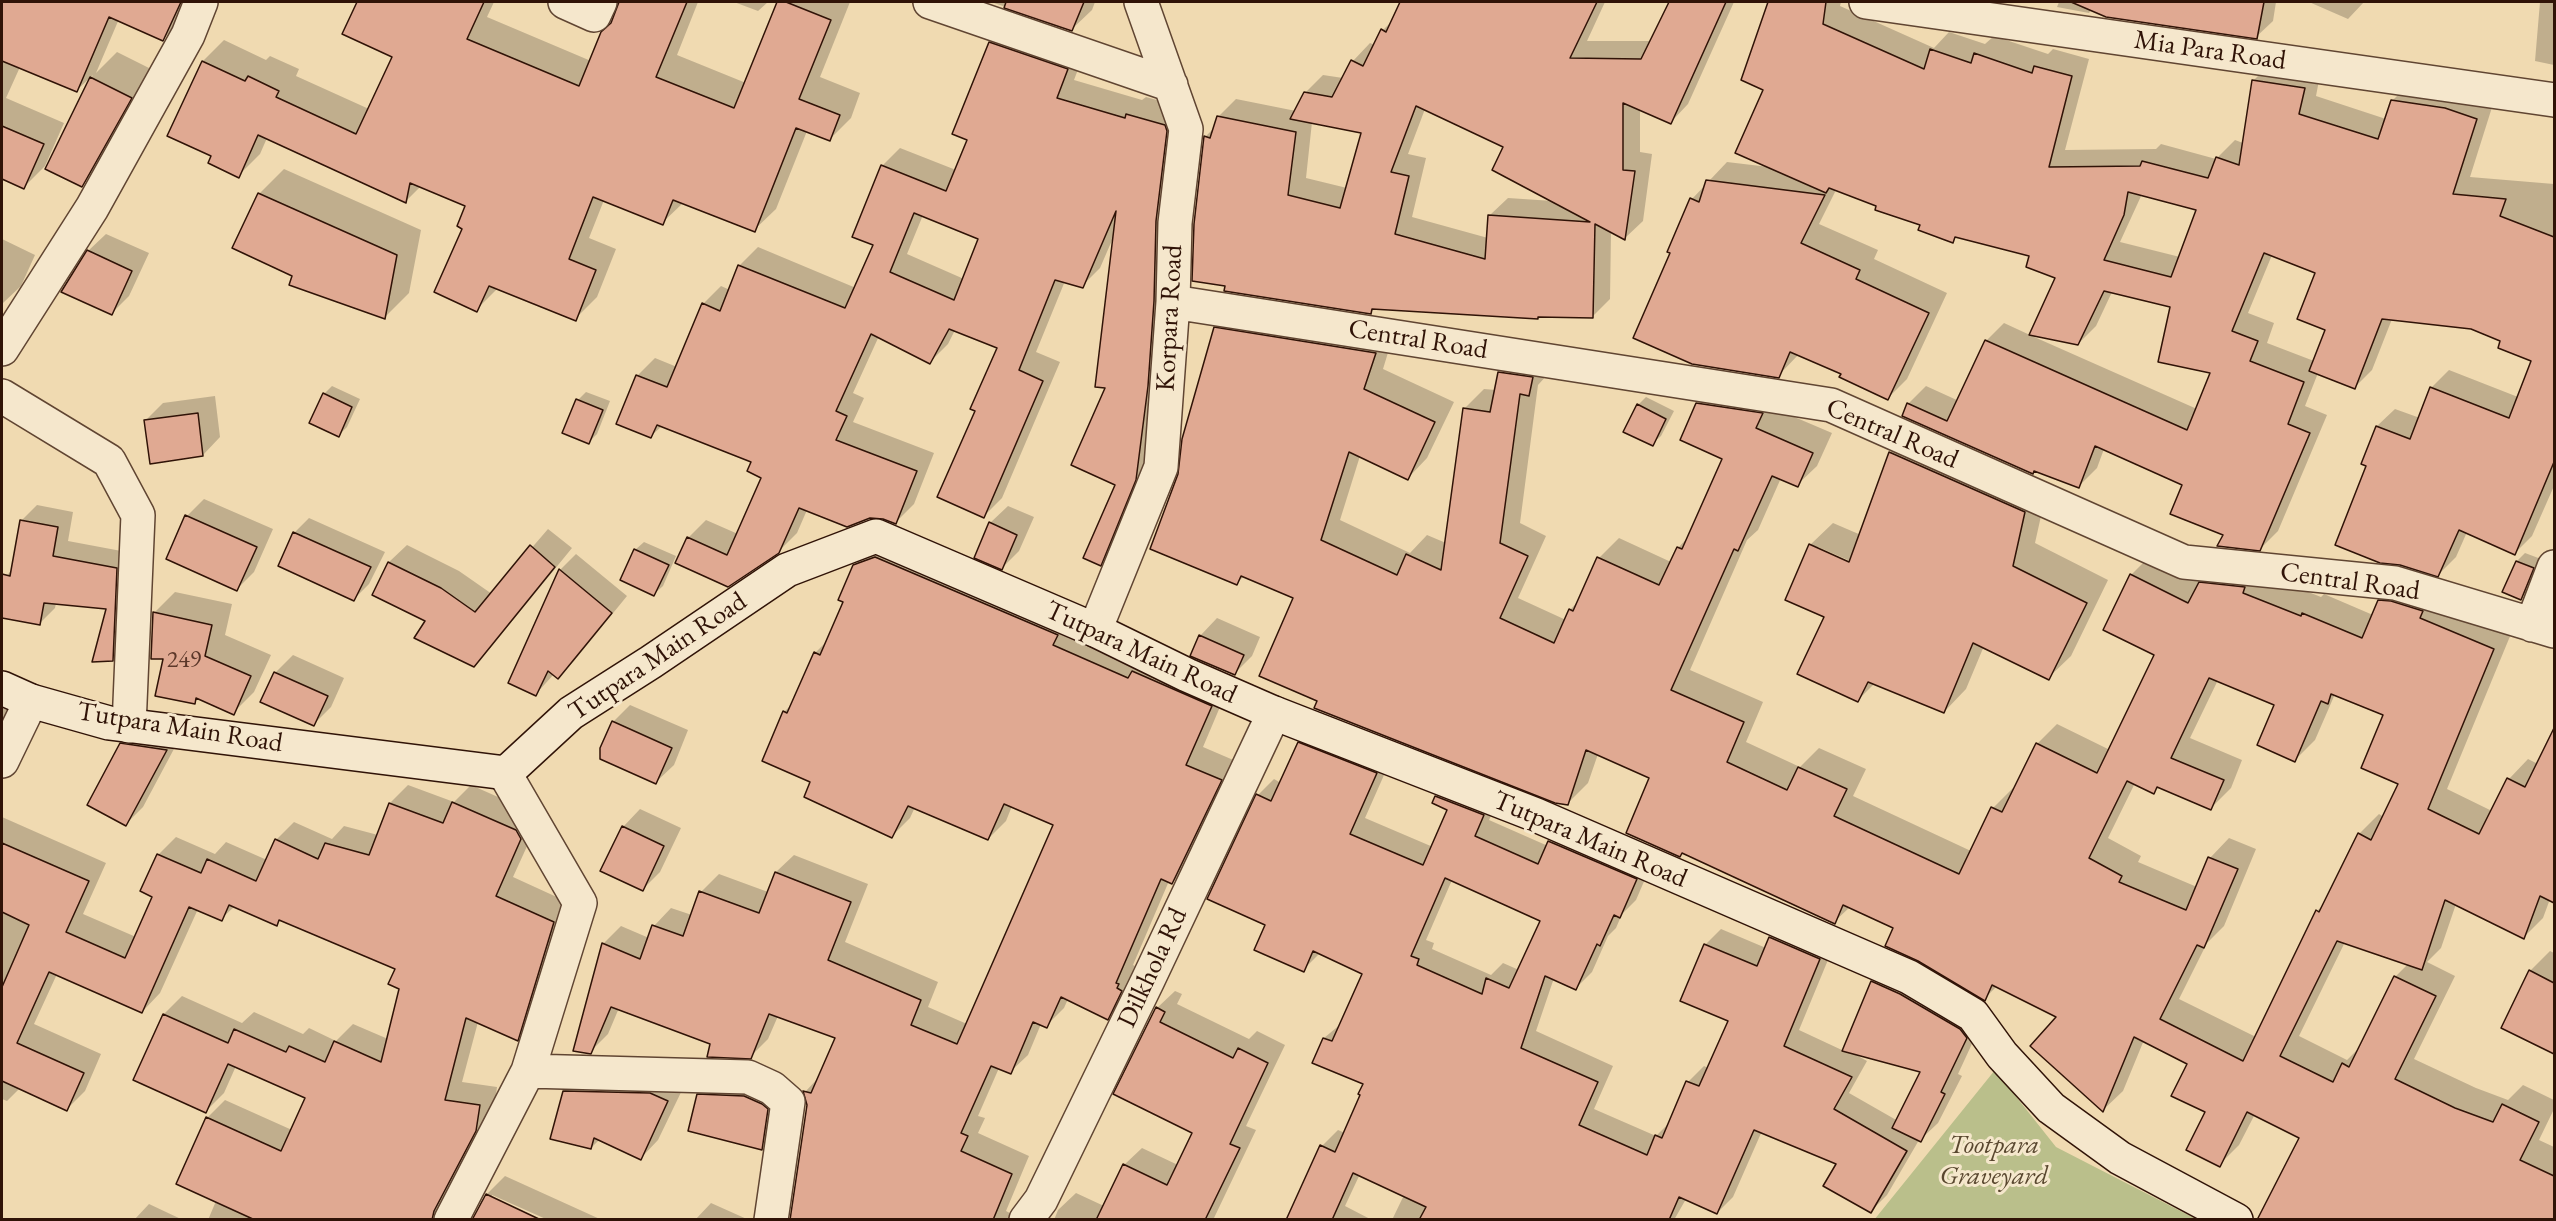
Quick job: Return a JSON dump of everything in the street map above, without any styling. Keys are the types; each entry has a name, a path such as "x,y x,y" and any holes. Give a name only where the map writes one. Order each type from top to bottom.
{"street":[{"path":"2,349 92,208 188,35 201,2"},
{"path":"565,2 594,15 600,2"},
{"path":"930,2 1171,85"},
{"name":"Korpara Road","path":"1095,630 1161,467 1173,302 1175,223 1186,129 1141,2"},
{"name":"Mia Para Road","path":"1866,2 2554,100"},
{"name":"Central Road","path":"1173,302 1831,405 2184,561 2395,583 2543,628"},
{"path":"2,396 109,461 138,515 129,726"},
{"name":"Tutpara Main Road","path":"2,688 31,701 109,723 506,773 571,713 651,662 786,570 876,536 1095,630 1187,675 1274,713 1536,815 1909,977 1973,1016 2002,1055 2051,1108 2120,1158 2236,1220"},
{"path":"2543,628 2554,567"},
{"path":"2,761 31,701"},
{"name":"Dilkhola Rd","path":"1026,1220 1041,1200 1274,713"},
{"path":"451,1220 528,1071 580,903 504,772"},
{"path":"528,1071 748,1077 772,1088 788,1102 771,1220"}],"green space":[{"name":"Tootpara Graveyard","path":"1995,1070 2056,1147 2196,1219 1874,1220"}],"building":[{"path":"2,2 181,2 163,41 109,17 77,92 2,61"},
{"path":"357,2 484,2 467,39 579,86 601,32 611,23 619,2 687,2 656,77 734,108 777,2 786,2 831,20 799,99 840,115 830,141 796,128 755,232 673,200 663,225 593,197 569,259 596,270 576,321 489,286 477,312 434,292 462,229 457,226 465,206 410,183 406,203 258,135 239,178 208,163 211,156 167,136 202,61 245,81 248,76 279,91 276,97 356,134 392,57 342,34"},
{"path":"1006,2 1084,2 1072,31 1004,8"},
{"path":"1400,2 1597,2 1570,58 1641,59 1669,2 1726,2 1671,124 1623,103 1623,170 1635,171 1625,240 1595,224 1593,318 1538,317 1538,319 1372,309 1371,314 1224,291 1225,286 1192,281 1194,224 1204,136 1210,138 1217,116 1296,132 1288,195 1340,208 1361,133 1290,119 1304,92 1332,97 1351,60 1363,66 1381,29 1386,32","holes":["1416,106 1503,147 1492,170 1590,222 1488,215 1485,259 1395,234 1409,176 1391,172"]},
{"path":"1768,2 1826,2 1823,24 1924,69 1930,49 1971,63 1974,53 2032,73 2034,66 2072,76 2049,167 2140,166 2142,161 2208,178 2216,157 2239,165 2252,80 2305,88 2299,114 2378,139 2391,100 2445,108 2477,119 2453,194 2506,199 2500,216 2554,237 2554,462 2515,555 2459,530 2438,577 2400,565 2380,563 2335,545 2366,466 2361,464 2376,426 2410,439 2430,387 2509,418 2531,361 2498,348 2500,341 2471,329 2382,319 2355,389 2309,371 2325,330 2297,319 2315,273 2264,253 2232,331 2258,341 2250,361 2304,382 2288,424 2310,433 2260,551 2217,546 2223,535 2170,514 2182,485 2095,446 2079,488 2034,471 2033,474 1902,416 1907,403 1947,421 1985,340 2187,430 2210,373 2158,362 2170,307 2104,291 2078,345 2029,335 2055,278 2026,267 2029,256 1955,237 1953,243 1918,230 1920,225 1875,210 1876,206 1829,188 1826,193 1735,153 1763,90 1741,80","holes":["2128,192 2196,210 2171,277 2104,260 2124,215"]},
{"path":"2071,2 2264,2 2257,39 2106,17"},
{"path":"989,42 1068,69 1057,98 1125,118 1126,114 1165,125 1167,131 1156,221 1154,301 1148,386 1136,480 1101,566 1083,558 1115,485 1071,465 1105,388 1095,387 1116,211 1083,288 1055,280 1019,370 1043,381 984,518 937,497 975,411 970,409 997,348 949,329 930,364 871,334 836,411 847,416 836,440 917,471 896,524 883,519 870,518 847,527 799,508 779,553 728,587 675,563 687,537 727,555 761,478 747,471 751,462 657,425 651,438 616,424 636,375 667,387 702,303 720,311 738,265 845,308 873,245 852,237 881,165 946,191 967,140 952,134","holes":["914,213 978,239 954,300 890,272"]},
{"path":"90,77 132,98 82,187 45,169"},
{"path":"2,126 44,144 24,189 2,179"},
{"path":"1706,180 1825,195 1801,243 1860,270 1856,279 1929,313 1888,400 1839,377 1841,374 1790,352 1779,378 1692,364 1633,338 1670,253 1667,252 1690,198 1699,202"},
{"path":"258,193 397,255 385,319 289,285 292,276 232,248"},
{"path":"87,250 132,271 112,315 61,292"},
{"path":"1214,327 1376,353 1364,389 1435,422 1408,480 1349,452 1321,540 1397,575 1406,554 1441,570 1463,408 1490,412 1498,372 1533,377 1529,396 1520,394 1500,543 1528,556 1500,618 1554,643 1569,609 1573,611 1597,557 1659,585 1677,547 1682,549 1722,459 1680,440 1696,403 1763,413 1756,428 1813,453 1798,487 1772,476 1738,551 1734,549 1671,690 1744,722 1727,762 1787,790 1798,767 1847,789 1834,816 1959,874 1991,807 2002,812 2036,743 2097,773 2154,655 2103,630 2130,574 2188,603 2199,582 2245,587 2243,593 2301,616 2302,613 2362,638 2378,600 2391,601 2423,611 2420,618 2494,649 2428,809 2479,834 2507,778 2525,787 2554,728 2554,903 2540,896 2524,939 2445,900 2422,970 2337,941 2280,1056 2333,1082 2342,1063 2349,1067 2394,976 2436,996 2395,1079 2455,1108 2493,1122 2502,1104 2539,1122 2520,1160 2554,1176 2554,1220 2257,1220 2299,1138 2247,1112 2220,1167 2186,1150 2205,1112 2171,1096 2187,1064 2134,1037 2103,1112 2030,1046 2056,1017 1992,985 1985,1001 1918,961 1885,946 1893,928 1843,905 1835,924 1682,853 1680,857 1626,833 1649,778 1586,750 1568,805 1555,803 1314,708 1317,701 1259,676 1293,598 1241,576 1237,585 1150,549 1178,474 1182,439","holes":["2209,678 2274,705 2257,745 2295,762 2321,701 2328,704 2331,694 2383,715 2361,768 2398,784 2371,840 2358,833 2319,912 2316,910 2243,1061 2160,1019 2197,945 2204,948 2238,869 2208,857 2186,910 2119,882 2122,876 2089,858 2127,781 2154,794 2157,787 2211,810 2224,780 2171,758"]},
{"path":"323,393 352,407 339,437 309,423"},
{"path":"576,399 603,410 589,444 562,433"},
{"path":"1637,404 1666,419 1653,446 1623,432"},
{"path":"198,413 203,456 150,464 144,420"},
{"path":"1889,452 2025,512 2013,566 2087,603 2049,680 1973,643 1944,713 1868,682 1858,702 1797,674 1824,617 1785,600 1809,544 1849,562"},
{"path":"185,515 257,547 237,591 166,559"},
{"path":"20,520 58,527 53,556 117,568 113,661 92,662 106,609 44,603 40,625 2,618 2,574 10,576"},
{"path":"989,522 1017,535 1002,570 974,558"},
{"path":"293,532 371,567 354,601 278,566"},
{"path":"530,545 555,567 474,667 414,638 425,621 372,595 388,562 441,588 475,612"},
{"path":"634,549 669,565 654,596 620,580"},
{"path":"875,557 1058,635 1053,645 1128,678 1132,671 1212,706 1186,765 1222,780 1172,884 1161,879 1116,983 1119,984 1117,988 1122,991 1108,1020 1061,997 1047,1028 1033,1022 1011,1074 991,1066 961,1133 968,1136 961,1151 1012,1174 993,1220 790,1220 807,1105 803,1091 811,1093 835,1038 769,1014 751,1059 707,1057 710,1044 611,1007 591,1054 573,1051 602,943 640,959 652,925 683,936 699,891 759,913 775,872 851,902 828,960 921,1000 911,1025 957,1044 1053,825 1004,804 988,840 908,806 892,838 804,797 810,782 762,761 783,711 787,713 814,652 820,655 843,602 838,600 853,565"},
{"path":"2516,561 2534,568 2521,600 2502,592"},
{"path":"559,569 612,613 558,679 548,671 536,696 508,683"},
{"path":"153,612 212,625 205,656 251,676 234,715 196,698 195,704 155,696 163,659 151,659"},
{"path":"1199,635 1244,655 1235,675 1190,656"},
{"path":"274,672 328,696 314,726 260,702"},
{"path":"612,721 672,748 656,784 600,759 600,748"},
{"path":"1298,742 1377,773 1350,834 1423,865 1447,810 1432,803 1435,796 1484,815 1475,836 1538,864 1548,841 1637,879 1620,918 1614,915 1600,946 1597,944 1576,990 1545,976 1521,1048 1598,1082 1579,1125 1647,1155 1655,1135 1662,1138 1686,1081 1699,1086 1728,1021 1680,1001 1704,944 1757,966 1769,937 1820,959 1784,1046 1852,1077 1834,1109 1907,1151 1871,1213 1823,1186 1836,1164 1754,1130 1717,1214 1679,1197 1669,1220 1419,1220 1426,1207 1353,1173 1332,1220 1286,1220 1320,1145 1335,1152 1360,1095 1358,1094 1363,1084 1312,1063 1323,1038 1332,1041 1362,974 1313,951 1304,972 1254,950 1265,925 1207,899 1256,794 1271,801","holes":["1445,878 1540,921 1509,988 1486,978 1482,994 1417,965 1419,959 1411,956"]},
{"path":"120,743 167,750 126,826 87,805"},
{"path":"452,802 516,830 521,839 496,896 554,922 518,1041 466,1018 445,1100 480,1105 476,1131 434,1211 432,1220 255,1220 176,1184 206,1117 281,1151 305,1098 228,1064 206,1113 133,1080 163,1014 228,1043 234,1029 286,1052 289,1046 325,1062 334,1041 381,1062 399,989 388,984 395,969 279,920 277,926 229,905 222,921 189,907 142,1013 49,972 17,1043 84,1073 67,1111 2,1081 2,987 29,925 2,912 2,843 89,881 66,932 125,958 152,897 140,891 157,854 201,873 207,859 256,881 275,839 318,859 325,843 369,855 389,803 443,823"},
{"path":"622,826 664,846 643,891 600,871"},
{"path":"2529,970 2554,983 2554,1054 2501,1028"},
{"path":"1871,981 1900,994 1960,1029 1967,1038 1941,1092 1945,1094 1921,1142 1892,1128 1920,1072 1842,1051"},
{"path":"1156,1007 1165,1012 1160,1022 1233,1058 1238,1048 1268,1063 1230,1144 1240,1148 1205,1220 1096,1220 1123,1164 1167,1185 1192,1133 1113,1094"},
{"path":"563,1091 650,1093 668,1101 641,1160 594,1138 591,1149 550,1139"},
{"path":"697,1094 744,1096 768,1109 762,1150 688,1131"},
{"path":"486,1194 541,1220 472,1220"}]}
